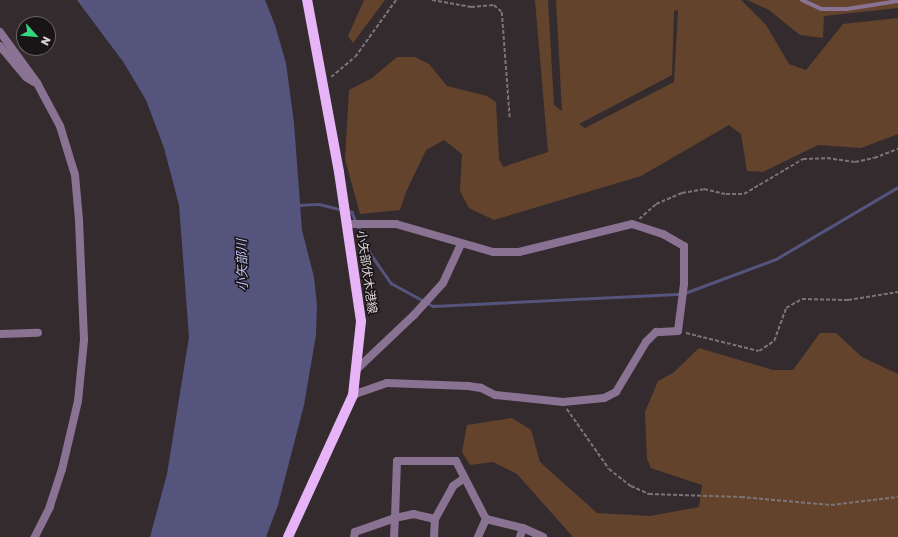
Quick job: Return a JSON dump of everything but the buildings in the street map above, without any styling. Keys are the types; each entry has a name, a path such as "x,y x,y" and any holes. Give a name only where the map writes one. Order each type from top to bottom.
{"main road":[{"name":"小矢部伏木港線","path":"288,537 353,395 361,321 347,224 307,0"}],"street":[{"path":"0,32 37,83 60,126 75,175 84,340 78,401 62,470 50,507 35,537"},
{"path":"0,46 26,77 37,83"},
{"path":"347,224 396,224 493,252 519,252 632,224 663,234 684,246 684,284 678,331 656,332 646,342 616,392 604,398 563,402 495,395 481,388 468,386 387,383 353,395"},
{"path":"357,369 414,315 444,283 461,244"},
{"path":"0,334 38,333"},
{"path":"394,537 397,461 456,461 486,519 523,528 543,537"},
{"path":"434,537 435,519 453,486 465,478"},
{"path":"354,537 354,532 395,518 414,514 435,519"},
{"path":"478,537 486,519"},
{"path":"520,537 523,528"}],"lane":[{"path":"802,0 821,9 847,9 898,1"}],"path":[{"path":"323,84 355,57 396,0"},
{"path":"432,0 471,7 494,5 502,12 510,118"},
{"path":"632,224 656,204 682,193 704,189 726,194 744,194 803,159 827,158 855,162 874,158 898,149"},
{"path":"678,331 760,351 774,341 786,308 802,299 848,300 898,292"},
{"path":"563,402 577,426 609,469 631,486 649,494 741,497 831,505 898,497"}],"shaded area":[{"path":"364,0 385,0 353,43 348,36"},
{"path":"535,0 548,0 554,105 562,111 556,0 741,0 766,25 789,64 806,70 843,24 898,18 898,134 861,148 818,145 763,172 747,171 741,134 729,125 641,176 494,220 469,208 460,191 462,154 444,140 426,150 406,192 400,210 360,214 345,159 349,90 372,78 397,57 415,57 429,64 447,86 487,96 496,102 499,159 503,167 548,152","holes":["678,10 674,82 585,128 579,124 672,75 674,11"]},
{"path":"747,0 898,0 898,8 824,16 823,38 800,35 769,10"},
{"path":"820,333 836,333 862,357 898,374 898,537 573,537 517,474 493,462 470,465 462,452 467,425 512,418 531,430 540,462 597,513 650,516 699,507 702,485 651,468 647,459 645,412 658,381 673,373 699,348 773,370 793,370"}],"water":[{"name":"小矢部川","path":"77,0 265,0 275,25 286,63 294,123 302,230 314,277 317,305 316,335 304,405 278,505 266,537 150,537 167,474 189,337 179,205 164,148 146,100 124,63"}],"waterway":[{"path":"358,226 370,253 391,283 433,306 682,294 776,259 898,187"},
{"path":"298,205 319,204 343,210"},
{"path":"347,211 352,212 356,222"}]}
